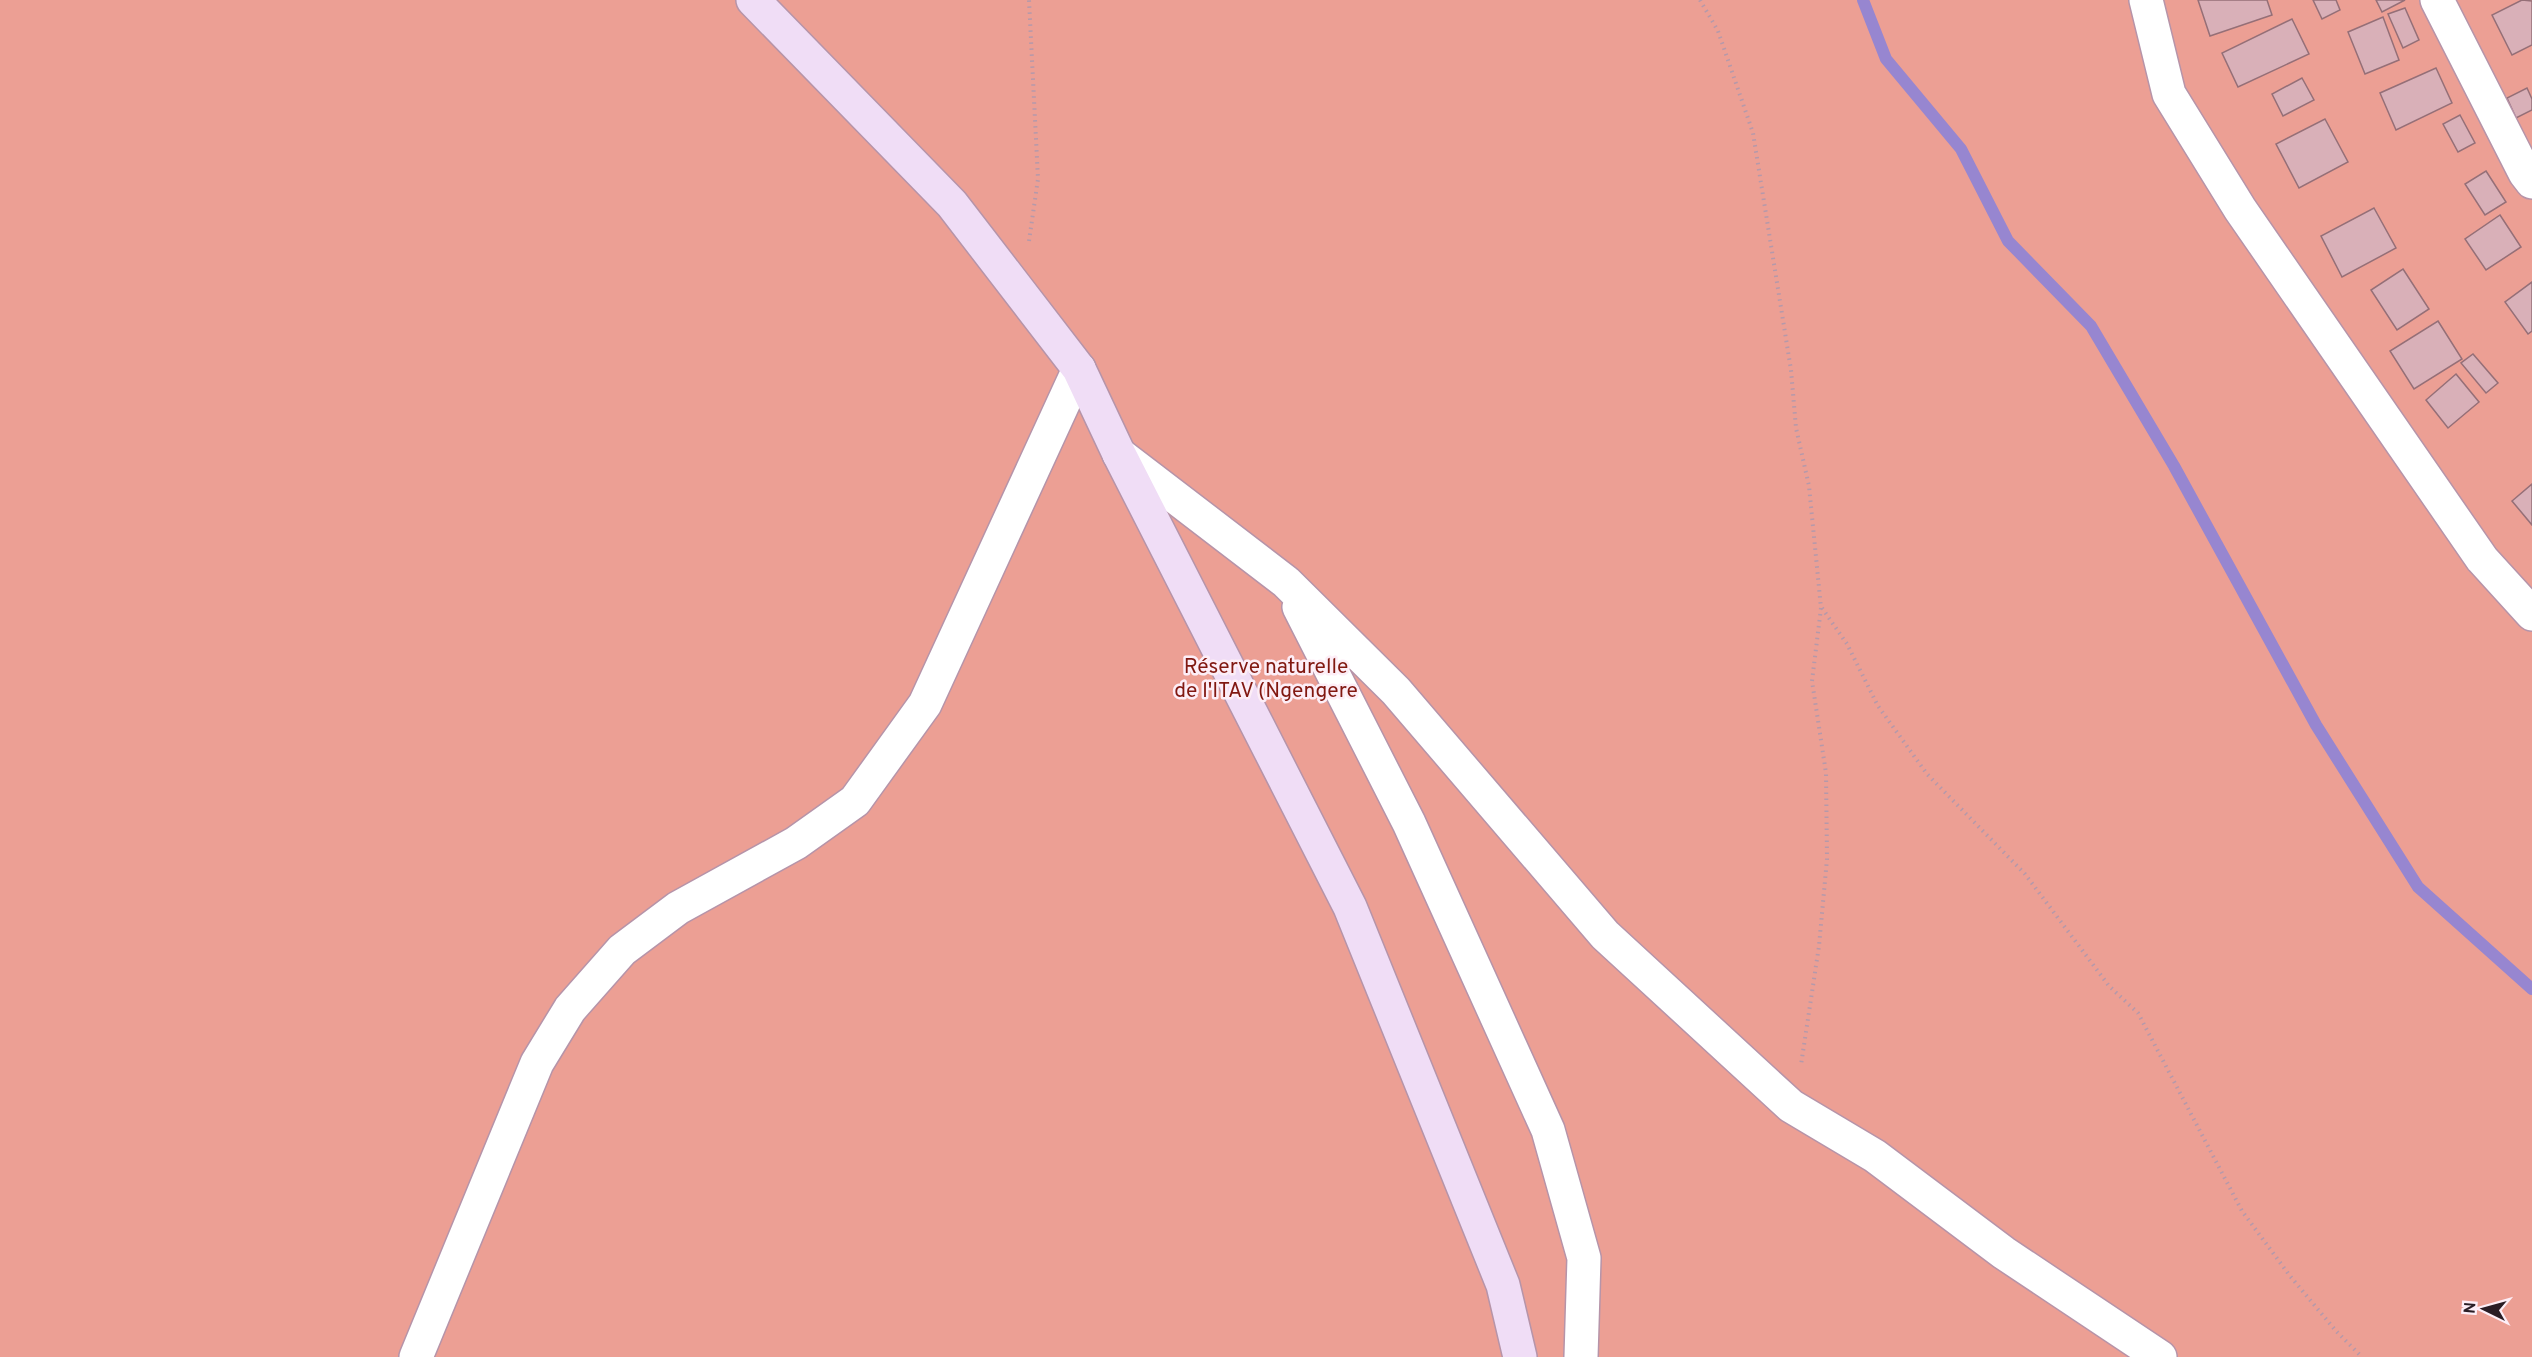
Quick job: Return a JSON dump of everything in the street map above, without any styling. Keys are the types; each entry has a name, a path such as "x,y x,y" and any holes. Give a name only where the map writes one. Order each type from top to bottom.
{"street":[{"path":"753,0 952,204 1079,369 1119,454 1350,907 1503,1285 1520,1357"},
{"path":"2146,0 2169,93 2240,209 2482,559 2532,614"},
{"path":"2437,0 2525,173 2532,182"},
{"path":"416,1357 537,1063 570,1009 622,950 678,908 796,843 855,801 925,704 1079,369"},
{"path":"1119,454 1286,582 1396,691 1605,935 1791,1106 1875,1156 2004,1252 2160,1357"},
{"path":"1286,582 1409,823 1548,1130 1584,1258 1581,1357"}],"path":[{"path":"1021,295 1038,179 1029,0"},
{"path":"1700,0 1718,31 1753,133 1791,370 1796,428 1809,486 1821,608 1812,681 1826,773 1827,859 1805,1043 1791,1106"},
{"path":"1821,608 1847,644 1878,706 1928,774 2025,874 2109,986 2138,1013 2242,1211 2290,1276 2336,1331 2362,1357"}],"green space":[{"name":"Réserve naturelle de l'ITAV (Ngengere","path":"0,0 2532,0 2532,1357 0,1357"}],"building":[{"path":"2198,0 2267,0 2272,15 2210,36"},
{"path":"2313,0 2336,0 2340,10 2322,19"},
{"path":"2376,0 2405,0 2382,12"},
{"path":"2522,0 2532,1 2532,45 2512,55 2492,15"},
{"path":"2405,8 2419,40 2403,48 2388,14"},
{"path":"2383,17 2399,60 2365,74 2348,32"},
{"path":"2292,19 2309,54 2238,87 2222,53"},
{"path":"2436,68 2452,103 2396,130 2380,93"},
{"path":"2302,78 2314,100 2283,116 2272,94"},
{"path":"2527,88 2532,99 2532,110 2516,118 2507,98"},
{"path":"2460,115 2475,143 2458,152 2443,124"},
{"path":"2325,119 2348,162 2299,188 2276,144"},
{"path":"2486,171 2506,202 2485,215 2465,184"},
{"path":"2374,208 2396,248 2342,277 2321,236"},
{"path":"2500,215 2521,247 2486,270 2465,239"},
{"path":"2403,269 2429,309 2397,330 2371,290"},
{"path":"2532,282 2532,331 2528,334 2505,302"},
{"path":"2438,321 2462,359 2414,389 2390,351"},
{"path":"2473,354 2498,383 2486,393 2461,363"},
{"path":"2456,374 2479,402 2448,428 2426,400"},
{"path":"2532,484 2532,525 2512,501"}],"waterway":[{"path":"1863,0 1886,59 1961,149 2008,241 2091,326 2174,466 2316,725 2418,887 2532,989"}]}
